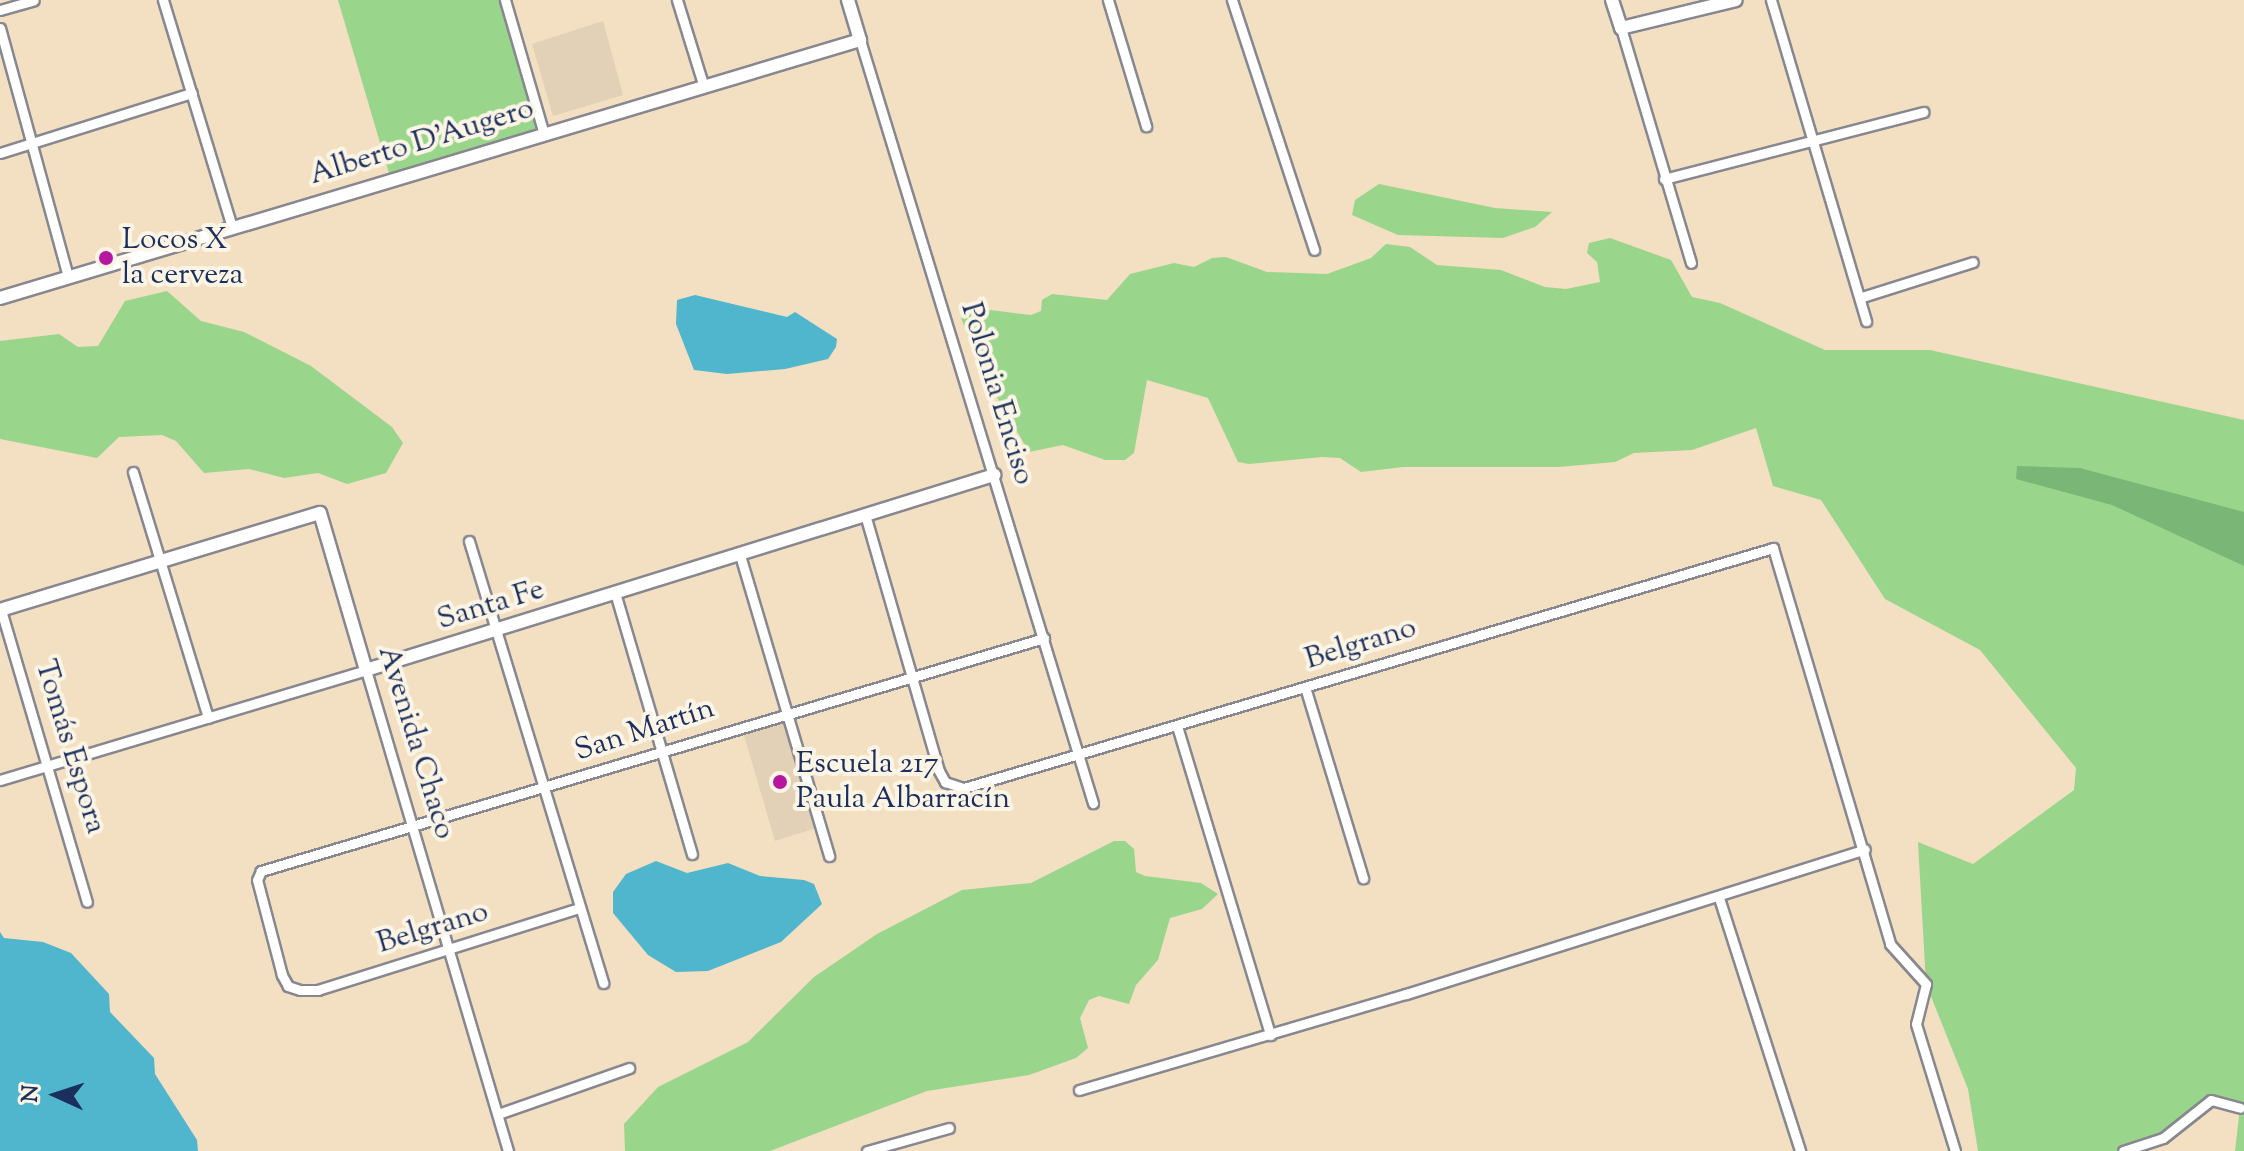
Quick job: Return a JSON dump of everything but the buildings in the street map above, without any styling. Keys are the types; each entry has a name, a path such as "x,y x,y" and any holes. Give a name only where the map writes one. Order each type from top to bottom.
{"main road":[{"name":"Polonia Enciso","path":"848,0 860,40"},
{"path":"1612,0 1621,28 1736,0"},
{"name":"Alberto D'Augero","path":"0,298 860,40"},
{"name":"Santa Fe","path":"366,670 616,596 994,475"},
{"name":"Avenida Chaco","path":"159,562 320,513 366,670"},
{"path":"0,609 159,562"}],"street":[{"path":"0,10 34,0"},
{"path":"163,0 232,227"},
{"path":"505,0 544,134"},
{"path":"677,0 704,87"},
{"path":"1108,0 1146,126"},
{"path":"1232,0 1314,250"},
{"path":"1771,0 1816,140 1862,297 1866,321"},
{"path":"0,28 68,277"},
{"path":"1621,28 1691,263"},
{"name":"Polonia Enciso","path":"860,40 1093,803"},
{"path":"0,153 192,93"},
{"path":"1664,179 1924,112"},
{"path":"1862,297 1973,262"},
{"path":"133,472 208,718"},
{"path":"866,518 911,673"},
{"path":"469,541 541,790 603,983"},
{"name":"Belgrano","path":"911,673 939,771 945,782 964,788 1773,548 1865,849"},
{"path":"740,555 829,856"},
{"path":"616,596 692,854"},
{"name":"Tomás Espora","path":"0,609 87,902"},
{"name":"San Martín","path":"300,990 288,986 282,975 257,892 261,871 541,790 911,673 1044,638"},
{"name":"Santa Fe","path":"0,780 366,670"},
{"name":"Avenida Chaco","path":"366,670 508,1151"},
{"path":"1305,687 1363,878"},
{"path":"1177,726 1270,1035"},
{"path":"1079,1090 1719,898 1865,849 1890,944 1926,984 1916,1024 1955,1151"},
{"path":"1719,898 1800,1151"},
{"name":"Belgrano","path":"300,990 318,990 579,908"},
{"path":"498,1114 629,1068"},
{"path":"2123,1151 2163,1138 2211,1100 2240,1108"},
{"path":"867,1151 949,1128"}],"shaded area":[{"path":"603,21 623,95 553,116 532,44"},
{"name":"Escuela 217 Paula Albarracín","path":"785,723 816,828 775,841 744,735"}],"green space":[{"path":"338,0 505,0 544,134 391,180"},
{"path":"1379,184 1495,208 1552,212 1535,227 1503,238 1398,235 1352,215 1355,200"},
{"path":"1610,238 1671,260 1692,297 1720,303 1825,350 1930,350 2244,420 2244,1151 2235,1151 2240,1108 2211,1100 2175,1131 2117,1151 1978,1151 1968,1089 1926,984 1918,842 1973,864 2074,790 2076,768 1980,650 1885,599 1821,500 1773,486 1756,428 1692,450 1634,453 1615,462 1559,467 1403,467 1361,472 1340,458 1322,457 1249,464 1238,462 1208,398 1147,380 1134,453 1125,460 1105,460 1063,445 1029,452 984,375 961,318 967,307 1031,315 1041,311 1042,300 1052,294 1107,300 1130,274 1174,263 1194,267 1212,258 1226,257 1267,272 1327,274 1371,258 1386,244 1410,247 1437,265 1501,270 1545,287 1566,289 1600,282 1597,262 1587,253 1589,243"},
{"path":"167,291 201,321 244,332 311,366 392,427 403,443 386,473 347,484 318,473 284,478 249,469 204,473 176,441 162,435 119,437 97,458 0,439 0,341 59,334 78,347 98,346 125,301"},
{"path":"2017,466 2080,468 2244,512 2244,566 2112,505 2016,479"},
{"path":"1114,841 1125,841 1134,849 1136,872 1145,876 1201,883 1218,894 1202,909 1170,918 1158,960 1136,985 1129,1004 1099,996 1089,1000 1080,1018 1088,1048 1076,1058 1029,1075 927,1091 770,1151 625,1151 624,1124 658,1087 748,1042 814,977 877,934 962,890 1031,883"}],"water":[{"path":"695,295 787,317 795,312 837,339 836,347 828,359 785,369 727,374 694,370 676,324 677,300"},
{"path":"656,861 687,873 728,863 760,876 804,880 814,884 822,904 781,942 708,971 676,972 648,955 613,913 613,892 626,874"},
{"path":"0,932 4,938 43,942 71,953 109,994 110,1012 154,1058 155,1074 197,1140 198,1151 0,1151"}],"place":[{"name":"Locos X la cerveza","path":"106,258"},
{"name":"Escuela 217 Paula Albarracín","path":"780,782"}]}
